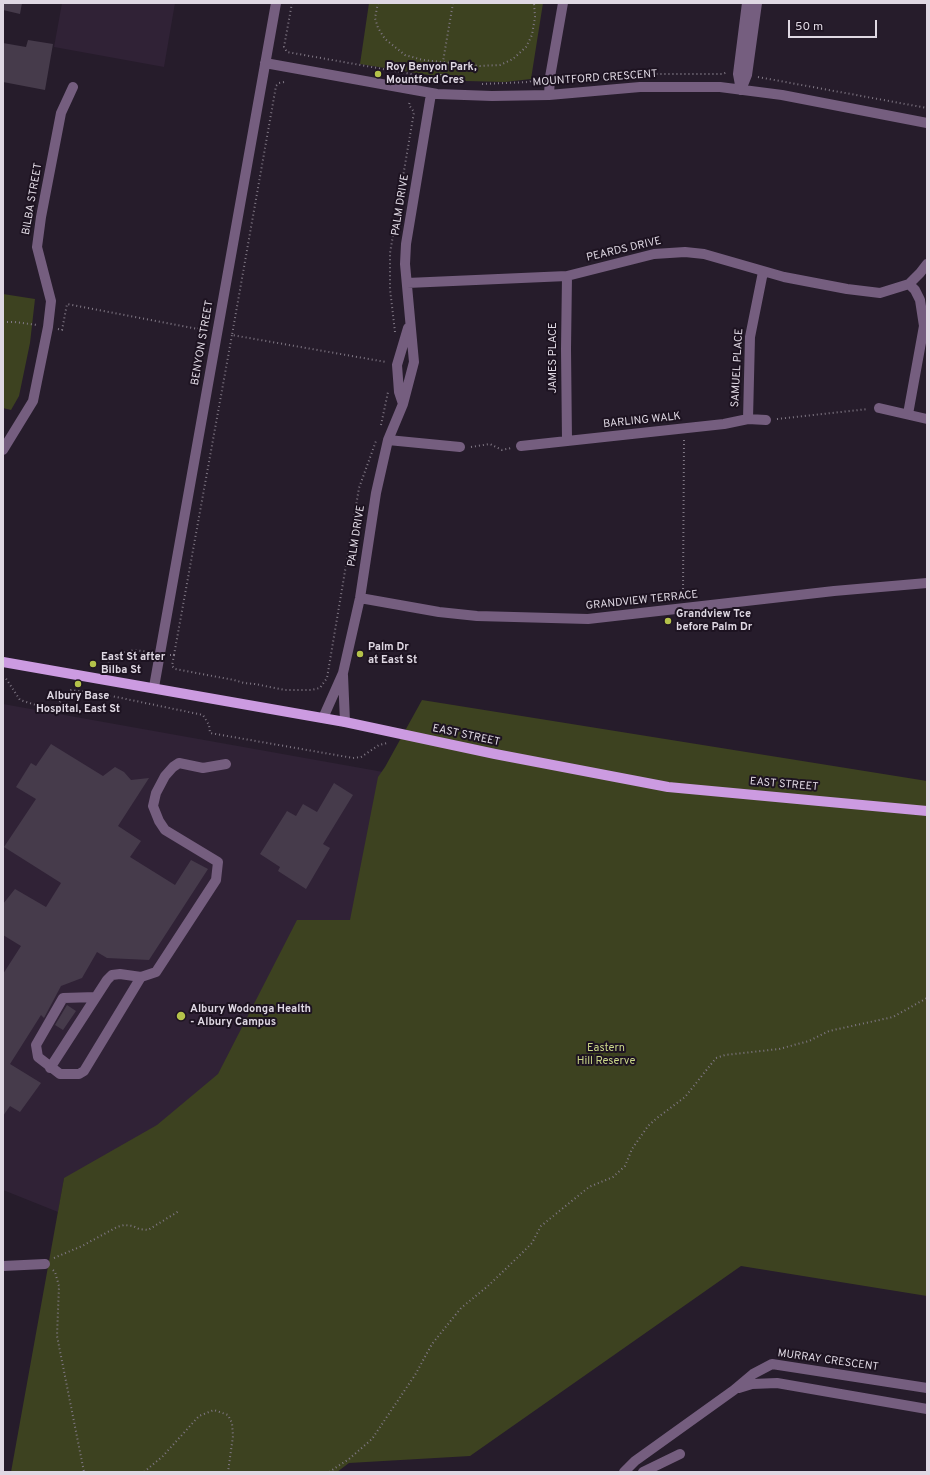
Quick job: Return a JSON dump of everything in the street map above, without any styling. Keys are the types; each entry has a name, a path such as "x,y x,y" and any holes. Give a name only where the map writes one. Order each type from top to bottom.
{"main road":[{"name":"EAST STREET","path":"3,662 154,687 345,722 495,754 668,787 927,810"}],"street":[{"name":"BENYON STREET","path":"154,687 276,3"},
{"path":"549,95 550,79 563,3"},
{"path":"741,90 738,74 747,3"},
{"path":"741,90 747,75 757,3"},
{"name":"MOUNTFORD CRESCENT","path":"265,63 431,94 492,96 549,95 640,87 705,86 782,95 927,123"},
{"name":"BILBA STREET","path":"3,450 33,401 46,335 51,301 37,247 41,217 61,112 73,87"},
{"name":"PALM DRIVE","path":"323,718 343,673 360,598 376,493 388,440 403,404 414,362 407,283 406,244 431,94"},
{"name":"PEARDS DRIVE","path":"407,283 567,276 654,254 677,252 704,254 763,272 869,293 880,293 909,284 927,264"},
{"name":"SAMUEL PLACE","path":"748,420 750,337 763,272"},
{"name":"JAMES PLACE","path":"567,276 567,441"},
{"path":"908,414 924,326 920,300 915,290 909,284"},
{"name":"PALM DRIVE","path":"403,404 399,392 397,365 410,320"},
{"path":"879,408 927,419"},
{"name":"BARLING WALK","path":"521,446 724,424 748,420 766,420"},
{"path":"388,440 460,447"},
{"name":"GRANDVIEW TERRACE","path":"360,598 446,613 551,620 588,619 927,583"},
{"name":"PALM DRIVE","path":"343,673 345,722"},
{"path":"96,996 63,998 36,1045 38,1057 50,1068 66,1076 79,1074 84,1071 138,981 156,972 216,880 218,862 165,830 159,821 153,806 156,793 165,776 179,763 203,768 226,764"},
{"path":"50,1068 107,980 112,976 120,974 138,981"},
{"path":"3,1266 45,1264"},
{"name":"MURRAY CRESCENT","path":"624,1472 635,1461 734,1390 757,1370 776,1363 927,1388"},
{"name":"MURRAY CRESCENT","path":"734,1390 752,1384 777,1383 927,1408"},
{"path":"644,1472 680,1454"}],"path":[{"path":"292,3 284,47 287,52 440,80 468,83"},
{"path":"378,3 375,18 378,28 384,39 405,55 423,60 480,66 500,65 512,59 526,47 532,35 535,17 534,3"},
{"path":"440,80 454,3"},
{"path":"475,83 529,82 536,80 538,77 550,79 562,76 574,79 638,74 731,73"},
{"path":"755,76 927,108"},
{"path":"284,82 276,86 172,666 175,669 234,680 244,684 255,684 286,690 311,690 320,688 327,678 359,488 377,439"},
{"path":"62,330 67,304 198,329 204,322"},
{"path":"3,322 34,325"},
{"path":"232,335 388,362"},
{"path":"380,432 388,388"},
{"path":"766,420 879,408"},
{"path":"682,608 684,428"},
{"path":"460,447 490,444 502,450 521,446"},
{"path":"107,666 110,657 134,650 174,656"},
{"path":"3,677 5,677 20,700 36,705 55,707 71,690 102,694 204,716 209,725 210,733 353,758 361,756 382,743 393,744"},
{"path":"329,1472 349,1459 372,1439 415,1375 432,1344 461,1308 488,1286 532,1243 541,1226 589,1187 613,1177 625,1166 632,1149 648,1126 685,1097 716,1058 725,1055 779,1049 809,1041 829,1031 893,1017 927,998"},
{"path":"84,1472 57,1336 59,1286 55,1272 45,1264 117,1227 124,1225 148,1230 179,1211"},
{"path":"144,1472 163,1456 199,1416 214,1410 228,1415 232,1424 233,1436 228,1472"}],"shaded area":[{"path":"62,3 175,3 164,67 54,47"},
{"name":"Albury Wodonga Health - Albury Campus","path":"3,704 400,775 337,1140 64,1178 58,1212 3,1190"}],"green space":[{"path":"369,3 543,3 531,79 505,82 466,81 360,64"},
{"path":"3,294 35,299 30,343 19,396 11,410 3,408"},
{"name":"Eastern Hill Reserve","path":"422,700 927,781 927,1296 741,1266 470,1456 349,1463 337,1472 11,1472 64,1178 157,1125 218,1074 297,920 350,920 378,777"}],"building":[{"path":"3,3 22,3 20,14 3,10"},
{"path":"28,40 53,44 45,90 3,82 3,43 26,47"},
{"path":"51,744 103,776 115,767 124,772 131,780 149,778 118,826 141,841 130,857 175,885 191,860 208,869 149,960 107,958 97,952 82,978 61,986 44,1018 41,1015 10,1064 41,1083 20,1112 10,1106 3,1116 3,974 21,946 3,935 3,904 15,889 46,907 61,883 4,847 36,799 16,787 31,763 36,766"},
{"path":"334,783 353,795 323,844 330,848 306,889 278,871 280,867 260,854 287,811 296,816 303,804 317,812"},
{"path":"67,1005 76,1011 63,1030 55,1025"}],"place":[{"name":"Roy Benyon Park, Mountford Cres","path":"378,74"},
{"name":"Grandview Tce before Palm Dr","path":"668,621"},
{"name":"Palm Dr at East St","path":"360,654"},
{"name":"East St after Bilba St","path":"93,664"},
{"name":"Albury Base Hospital, East St","path":"78,684"},
{"name":"Albury Wodonga Health - Albury Campus","path":"181,1016"}]}
